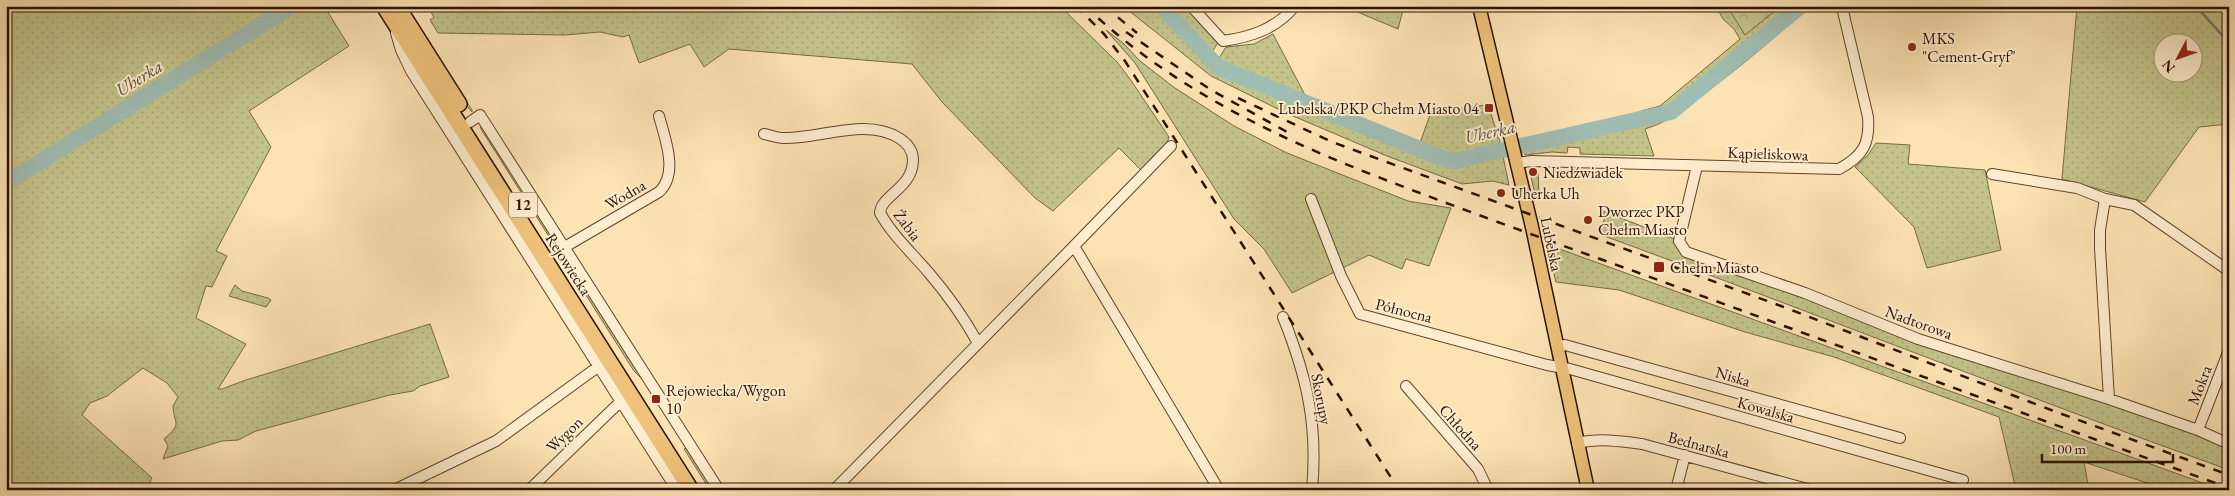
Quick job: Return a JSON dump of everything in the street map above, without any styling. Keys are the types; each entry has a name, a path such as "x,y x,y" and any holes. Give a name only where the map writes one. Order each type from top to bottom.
{"highway":[{"name":"Rejowiecka","path":"384,6 691,490"},
{"name":"Rejowiecka","path":"397,6 475,118 703,490"}],"main road":[{"name":"Lubelska","path":"1478,6 1516,159 1588,490"}],"street":[{"path":"1191,6 1223,42 1254,35 1275,25 1292,10"},
{"name":"Kąpieliskowa","path":"1516,159 1532,161 1839,169 1860,154 1867,144 1869,133 1868,117 1842,8 1844,6"},
{"path":"394,23 401,50 411,71 677,490"},
{"name":"Wodna","path":"563,248 659,192 665,186 669,164 668,150 658,116"},
{"path":"475,118 563,248 719,490"},
{"name":"Żabia","path":"764,134 782,138 868,128 888,131 904,141 912,153 912,170 906,182 883,204 880,213 894,236 929,273 961,314 978,343"},
{"path":"834,490 1171,146"},
{"name":"Nadtorowa","path":"1696,166 1679,241 1686,252 1805,292 1918,339 2198,430 2229,444"},
{"path":"1992,174 2077,188 2105,199 2134,205 2229,271"},
{"path":"2105,199 2100,230 2100,248 2109,400"},
{"name":"Północna","path":"1311,200 1341,276 1360,314 1547,365 1561,367"},
{"path":"1074,246 1219,490"},
{"name":"Skorupy","path":"1284,317 1305,379 1310,407 1314,453 1312,490"},
{"name":"Niska","path":"1557,346 1565,345 1900,438"},
{"name":"Mokra","path":"2198,430 2229,350"},
{"path":"394,490 496,441 598,366"},
{"name":"Kowalska","path":"1561,367 1963,480"},
{"name":"Chłodna","path":"1406,386 1478,469 1484,478 1488,490"},
{"name":"Wygon","path":"529,490 621,401"},
{"name":"Bednarska","path":"1577,443 1616,440 1642,444 1811,490"},
{"path":"1676,490 1685,455"}],"green space":[{"path":"6,6 324,6 349,46 249,111 271,147 216,251 227,256 212,287 206,286 196,318 246,344 218,389 430,324 449,377 420,386 413,391 390,395 256,431 238,440 222,441 163,459 168,446 164,439 174,430 176,424 173,406 178,397 167,383 143,368 107,396 90,403 82,415 152,478 146,490 6,490"},
{"path":"403,6 414,6 416,10 411,13 472,112 464,103"},
{"path":"427,6 1060,6 1117,62 1169,137 1166,146 1142,171 1119,148 1053,211 1035,198 942,102 912,64 729,49 704,67 690,44 639,63 629,35 623,37 600,32 565,35 438,33 430,20 434,17"},
{"path":"1123,6 1187,6 1200,24 1219,41 1212,52 1219,58 1226,47 1254,44 1273,34 1305,95 1420,143 1431,112 1486,105 1487,111 1490,111 1500,142 1509,185 1493,181 1462,184 1387,156 1286,113 1211,76"},
{"path":"1356,6 1404,6 1398,29 1355,11"},
{"path":"1716,6 1811,6 1738,68 1689,106 1673,117 1645,129 1654,156 1580,154 1580,148 1568,147 1567,153 1552,152 1525,155 1522,143 1641,114 1641,111 1660,106 1740,39 1734,29 1723,19"},
{"path":"1727,6 1781,6 1745,35"},
{"path":"2077,6 2229,6 2229,124 2199,127 2145,202 2062,179"},
{"path":"1106,30 1123,43 1140,61 1175,88 1234,126 1287,153 1408,201 1451,208 1429,266 1406,259 1402,269 1369,255 1292,293 1264,249 1234,219 1135,63"},
{"path":"480,123 646,383 634,371 481,129"},
{"path":"1876,143 1910,145 1908,164 1985,170 2001,250 1927,268 1914,227 1855,167 1868,155"},
{"path":"1534,169 1538,173 1539,192 1534,190 1530,172"},
{"path":"1603,211 1677,240 1686,252 2183,429 2229,448 2229,470 1599,234 1605,217"},
{"path":"1546,244 2222,490 2168,490 2084,462 2089,490 2016,490 1999,417 1834,357 1745,332 1619,290 1556,282"},
{"path":"235,285 242,291 271,300 266,307 229,296"},
{"path":"687,447 715,490 710,490 684,449"}],"waterway":[{"name":"Uherka","path":"6,183 292,6"},
{"name":"Uherka","path":"1161,6 1218,67 1444,159 1455,161 1671,112 1801,6"},
{"path":"2196,6 2229,43"}],"railway":[{"path":"1076,6 1104,34 1125,61 1399,490"},
{"path":"1085,6 1123,39 1204,95 1247,119 1336,160 1503,224 2229,488"},
{"path":"1104,6 1137,33"},
{"path":"1126,32 1211,90 1289,133"},
{"path":"1238,98 1332,142 1781,306 2051,410 2229,475"}],"place":[{"name":"MKS \"Cement-Gryf\"","path":"1912,47"},
{"name":"Lubelska/PKP Chełm Miasto 04","path":"1489,108"},
{"name":"Niedźwiadek","path":"1533,172"},
{"name":"Uherka Uh","path":"1501,193"},
{"name":"Dworzec PKP Chełm Miasto","path":"1588,220"},
{"name":"Chełm Miasto","path":"1659,267"},
{"name":"Rejowiecka/Wygon 10","path":"656,399"}]}
